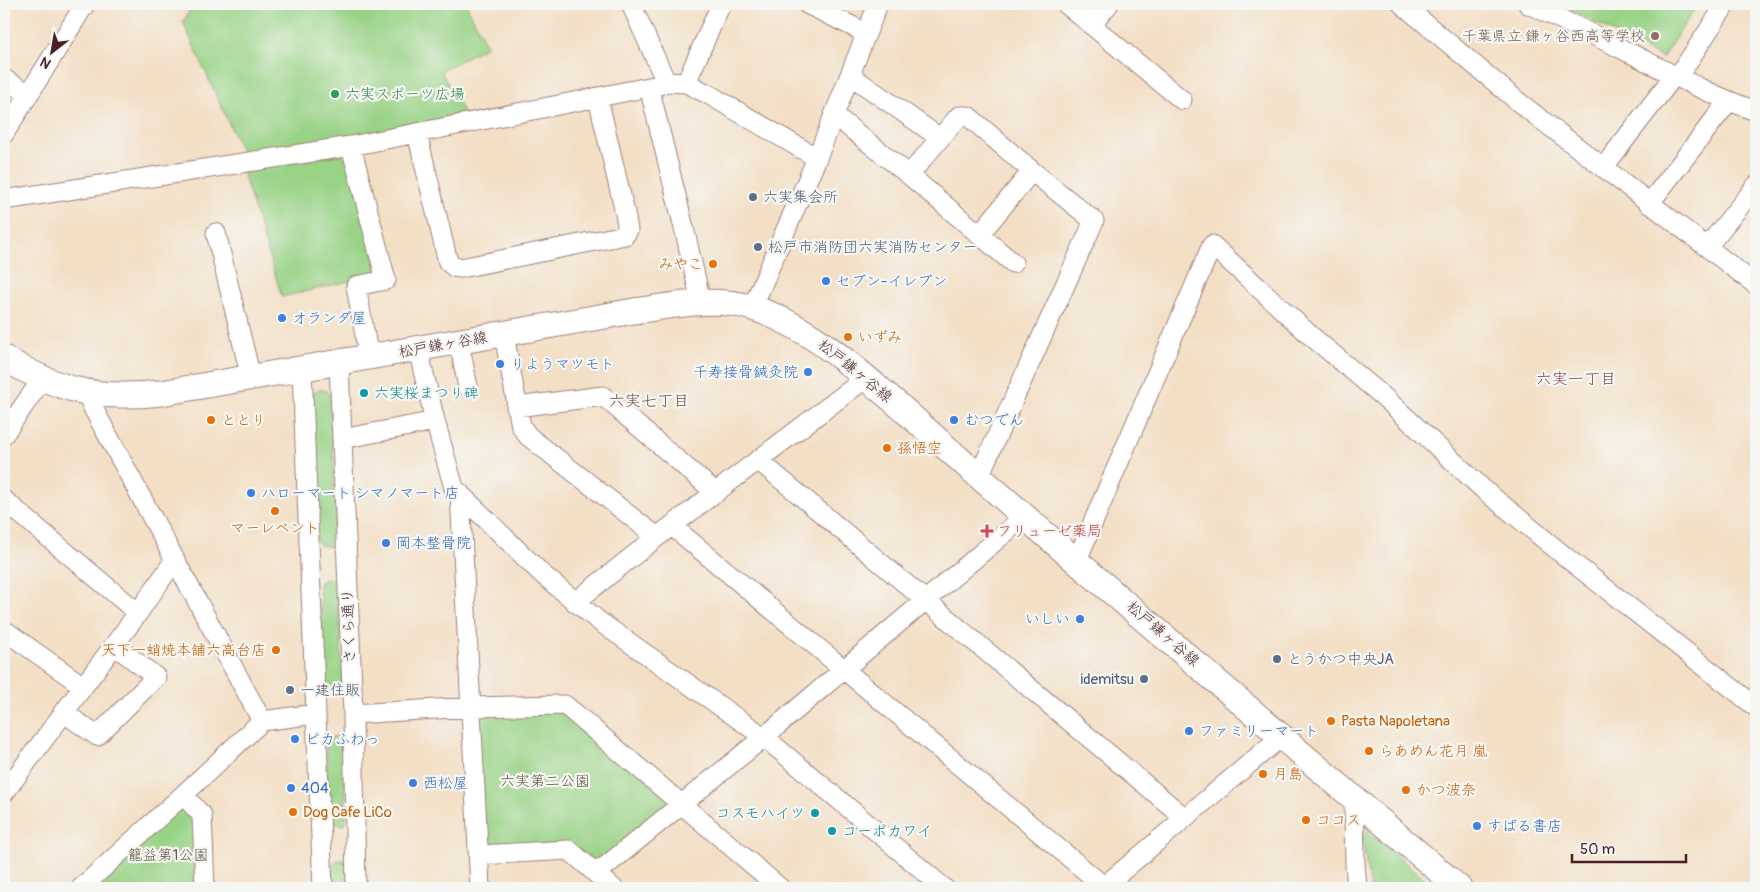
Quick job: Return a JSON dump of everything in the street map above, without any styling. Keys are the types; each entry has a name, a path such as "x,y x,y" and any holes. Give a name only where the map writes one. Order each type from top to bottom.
{"main road":[{"name":"松戸鎌ヶ谷線","path":"4,358 65,388 107,396 131,396 251,378 634,311 701,302 727,303 752,308 779,319 814,339 837,354 866,378 1354,798 1446,884"}],"street":[{"path":"4,134 85,4"},
{"path":"631,4 658,84 685,232 701,302"},
{"path":"686,83 721,4"},
{"path":"807,4 866,33"},
{"path":"752,308 817,158 878,4"},
{"path":"1066,4 1182,100"},
{"path":"1091,25 1110,4"},
{"path":"1402,4 1521,104 1756,285"},
{"path":"1528,4 1728,102 1756,111"},
{"path":"1603,168 1675,77 1726,4"},
{"path":"850,75 940,138"},
{"path":"4,79 29,94"},
{"path":"4,200 351,146 598,98 658,84 686,83 817,158"},
{"path":"417,133 448,262 454,267 461,268 624,235 628,230 625,213 598,98"},
{"path":"1649,204 1728,102"},
{"path":"834,115 909,175 1013,263"},
{"path":"909,175 958,116 968,116 1094,220 979,476"},
{"path":"351,146 386,280 356,286 369,358"},
{"path":"980,235 1032,170"},
{"path":"1708,247 1756,186"},
{"path":"216,233 251,378"},
{"path":"1077,560 1212,245 1305,330 1385,398 1482,489 1756,707"},
{"path":"504,335 516,407 521,426 528,436 665,532 844,668 1104,888 1282,736"},
{"path":"459,342 468,387"},
{"path":"418,349 435,421 454,488 542,574 575,602 600,622 764,737 944,888"},
{"name":"さくら通り","path":"339,363 353,714 356,888"},
{"path":"302,369 323,888"},
{"path":"4,434 43,378"},
{"path":"575,602 866,378"},
{"path":"87,393 92,408 262,721"},
{"path":"516,407 603,396 716,493"},
{"path":"342,439 435,421"},
{"path":"758,460 1185,818"},
{"path":"460,493 480,888"},
{"path":"4,500 138,613"},
{"path":"596,874 764,737 1025,516"},
{"path":"4,793 138,613 174,561"},
{"path":"4,630 83,686"},
{"path":"63,712 97,736 156,677 114,645"},
{"path":"353,714 470,707 565,705 780,888"},
{"path":"81,888 262,721 315,714"},
{"path":"183,795 202,815 205,888"},
{"path":"1354,798 1357,888"},
{"path":"479,855 569,850 613,888"}],"green space":[{"name":"六実スポーツ広場","path":"193,4 466,4 487,46 441,71 466,118 245,159 183,22"},
{"name":"千葉県立 鎌ヶ谷西高等学校","path":"1560,4 1698,4 1662,58"},
{"path":"342,154 349,161 379,274 282,297 242,170"},
{"path":"319,389 328,392 331,400 337,540 331,547 320,545 317,541 312,394"},
{"path":"327,578 335,581 338,589 343,684 337,691 327,689 324,685 319,583"},
{"name":"六実第二公園","path":"565,705 682,804 596,874 569,850 479,855 470,707"},
{"path":"334,736 342,739 345,747 346,823 343,825 332,824 329,819 326,741"},
{"name":"籠益第1公園","path":"183,795 202,815 203,888 81,888"},
{"path":"1366,830 1424,878 1422,888 1370,888 1362,834"},
{"path":"338,860 344,860 348,863 350,888 331,888 331,865"}],"place":[{"name":"千葉県立 鎌ヶ谷西高等学校","path":"1655,36"},
{"name":"六実スポーツ広場","path":"335,94"},
{"name":"六実集会所","path":"753,197"},
{"name":"松戸市消防団六実消防センター","path":"758,247"},
{"name":"みやこ","path":"713,264"},
{"name":"セブン-イレブン","path":"826,281"},
{"name":"オランダ屋","path":"282,318"},
{"name":"いずみ","path":"848,337"},
{"name":"りようマツモト","path":"500,364"},
{"name":"千寿接骨鍼灸院","path":"808,372"},
{"name":"六実桜まつり碑","path":"364,393"},
{"name":"ととり","path":"211,420"},
{"name":"むつでん","path":"954,420"},
{"name":"孫悟空","path":"887,448"},
{"name":"ハローマート シマノマート店","path":"251,493"},
{"name":"マーレベント","path":"275,511"},
{"name":"フリューゼ薬局","path":"987,531"},
{"name":"岡本整骨院","path":"386,543"},
{"name":"いしい","path":"1080,619"},
{"name":"天下一蛸焼本舗六高台店","path":"276,650"},
{"name":"とうかつ中央JA","path":"1277,659"},
{"name":"idemitsu","path":"1144,679"},
{"name":"一建住販","path":"290,690"},
{"name":"Pasta Napoletana","path":"1331,721"},
{"name":"ファミリーマート","path":"1189,731"},
{"name":"ピカふわっ","path":"295,739"},
{"name":"らあめん花月 嵐","path":"1369,751"},
{"name":"月島","path":"1263,774"},
{"name":"西松屋","path":"413,783"},
{"name":"404","path":"291,788"},
{"name":"かつ波奈","path":"1406,790"},
{"name":"Dog Cafe LiCo","path":"293,812"},
{"name":"コスモハイツ","path":"815,813"},
{"name":"ココス","path":"1306,820"},
{"name":"すばる書店","path":"1477,826"},
{"name":"コーポカワイ","path":"832,831"}],"district":[{"name":"六実一丁目","path":"1576,379"},
{"name":"六実七丁目","path":"649,401"}]}
